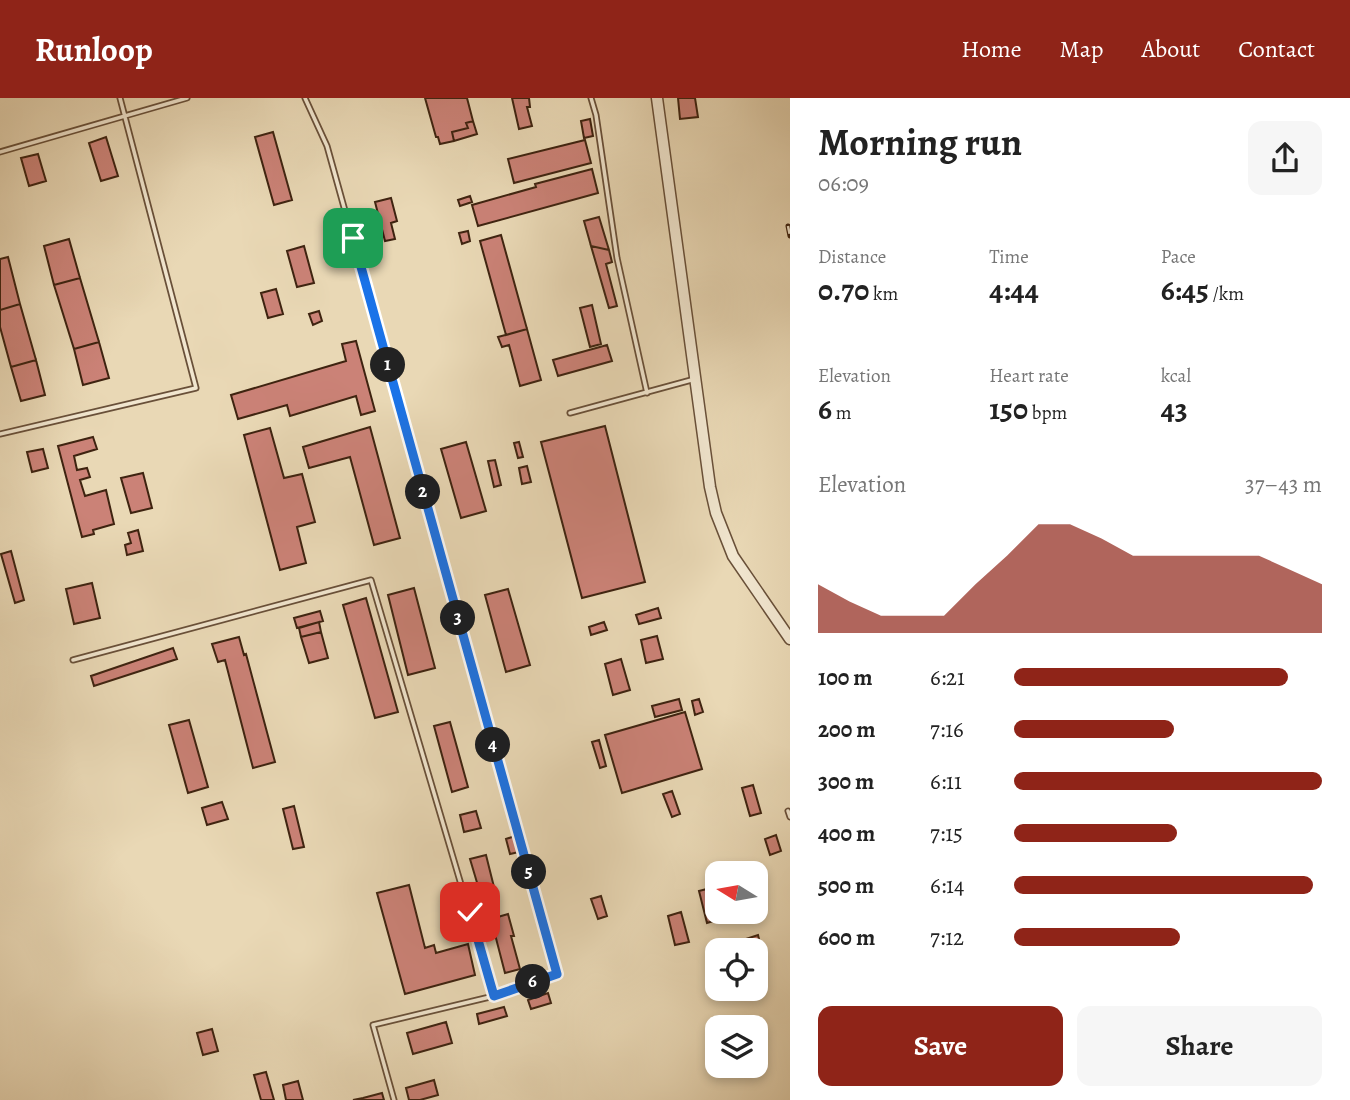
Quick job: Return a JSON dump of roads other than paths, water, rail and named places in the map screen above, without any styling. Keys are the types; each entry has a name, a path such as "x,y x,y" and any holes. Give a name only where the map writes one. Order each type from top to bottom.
{"street":[{"path":"657,98 710,487 725,539 738,563 790,639"}],"lane":[{"path":"0,434 195,388 120,98"},
{"path":"0,152 187,98"},
{"path":"305,98 327,146 557,974 494,996 373,1026 394,1100"},
{"path":"591,98 617,258 647,393"},
{"path":"570,413 696,379"},
{"path":"73,660 371,580 494,996"},
{"path":"788,811 790,817"}],"railway":[{"path":"788,226 790,236"}]}
